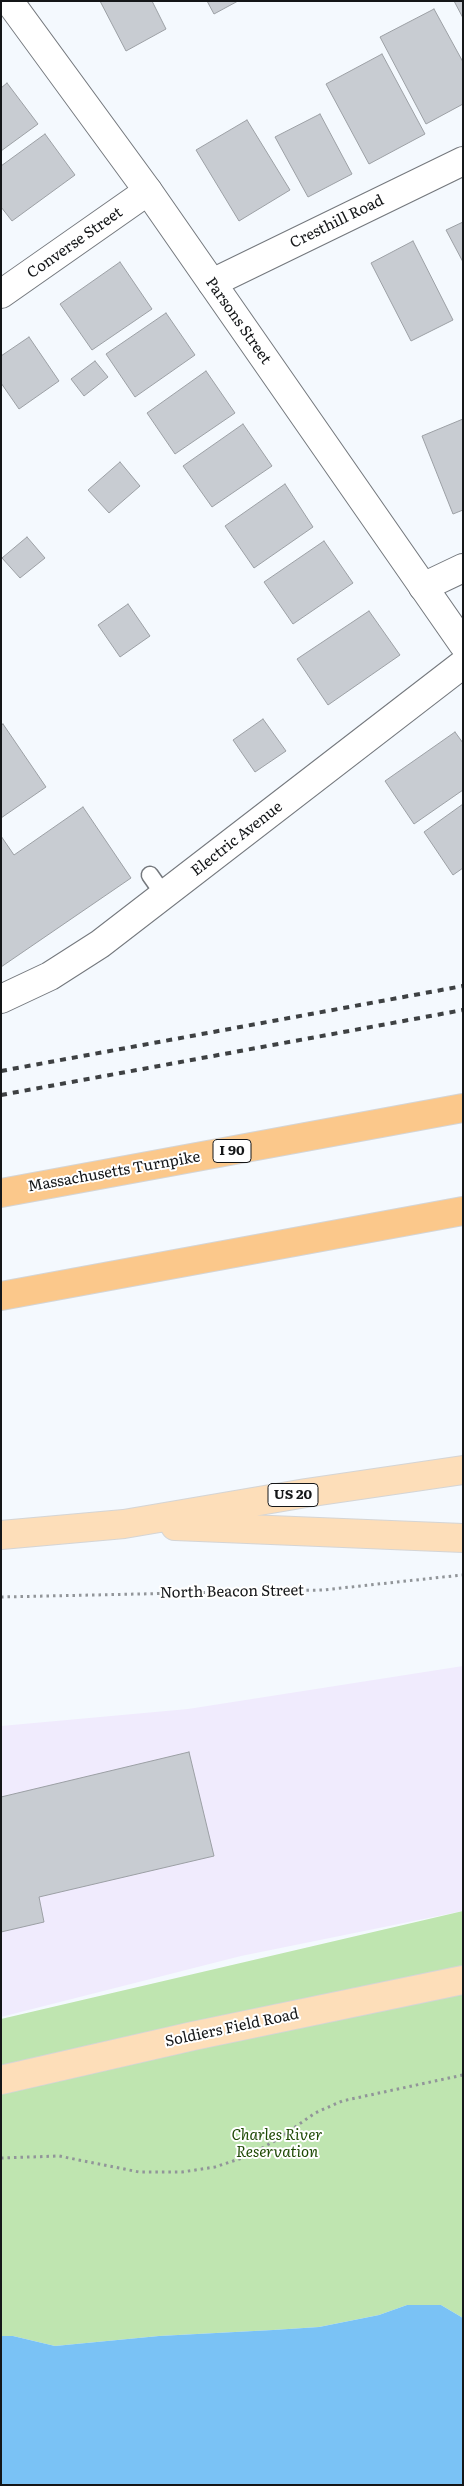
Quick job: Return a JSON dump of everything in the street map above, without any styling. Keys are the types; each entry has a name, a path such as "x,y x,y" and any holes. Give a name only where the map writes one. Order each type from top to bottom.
{"highway":[{"name":"Massachusetts Turnpike","path":"1,1193 463,1108"},
{"path":"1,1296 463,1211"}],"main road":[{"name":"US 20","path":"1,1535 124,1524 306,1493 463,1470"},
{"name":"US 20","path":"124,1524 463,1538"},
{"name":"Soldiers Field Road","path":"1,2080 193,2036 463,1980"}],"street":[{"name":"Parsons Street","path":"9,1 148,192 463,644"},
{"name":"Cresthill Road","path":"212,283 463,161"},
{"name":"Converse Street","path":"1,294 148,192"},
{"path":"423,587 463,568"},
{"name":"Electric Avenue","path":"1,999 50,976 100,944 157,885 463,664"}],"path":[{"name":"North Beacon Street","path":"1,1597 324,1590 463,1574"},
{"path":"1,2158 59,2156 139,2172 182,2172 215,2167 248,2156 278,2139 315,2113 342,2101 463,2075"}],"shaded area":[{"path":"463,1666 463,1911 241,1956 1,2017 1,1726 188,1709"}],"green space":[{"name":"Charles River Reservation","path":"463,1911 463,2318 441,2305 407,2305 379,2315 319,2327 159,2336 55,2346 13,2336 1,2336 1,2019"}],"water":[{"path":"407,2305 441,2305 463,2318 463,2485 1,2485 1,2336 13,2336 55,2346 159,2336 319,2327 379,2315"}],"building":[{"path":"100,1 152,1 166,29 126,51"},
{"path":"207,1 238,1 214,14"},
{"path":"454,1 463,1 463,18"},
{"path":"434,9 463,62 463,104 426,124 380,37"},
{"path":"382,54 425,134 369,164 326,84"},
{"path":"7,83 38,124 1,151 1,88"},
{"path":"320,114 352,174 308,197 275,137"},
{"path":"247,120 290,190 239,221 196,150"},
{"path":"45,134 75,175 12,221 1,207 1,166"},
{"path":"463,222 463,262 446,230"},
{"path":"413,241 453,320 411,341 371,263"},
{"path":"120,262 152,309 92,350 60,304"},
{"path":"166,313 195,355 135,397 106,354"},
{"path":"29,337 59,381 19,409 1,383 1,356"},
{"path":"95,361 108,377 84,396 71,379"},
{"path":"206,371 235,413 175,454 147,413"},
{"path":"463,419 463,510 453,514 422,436"},
{"path":"243,424 272,466 212,507 183,466"},
{"path":"120,462 140,486 109,513 88,490"},
{"path":"285,484 313,527 254,568 225,526"},
{"path":"27,537 45,558 20,578 2,558"},
{"path":"324,541 353,583 293,624 264,582"},
{"path":"128,604 150,636 120,657 98,625"},
{"path":"369,611 400,655 328,705 297,659"},
{"path":"263,719 286,751 255,772 233,740"},
{"path":"3,724 46,787 1,818 1,725"},
{"path":"455,732 463,743 463,790 414,824 385,781"},
{"path":"463,804 463,868 453,875 424,832"},
{"path":"83,807 131,878 1,967 1,836 14,855"},
{"path":"189,1752 214,1856 39,1897 44,1922 1,1932 1,1797"}],"railway":[{"path":"1,1071 463,986"},
{"path":"1,1095 463,1010"}]}
